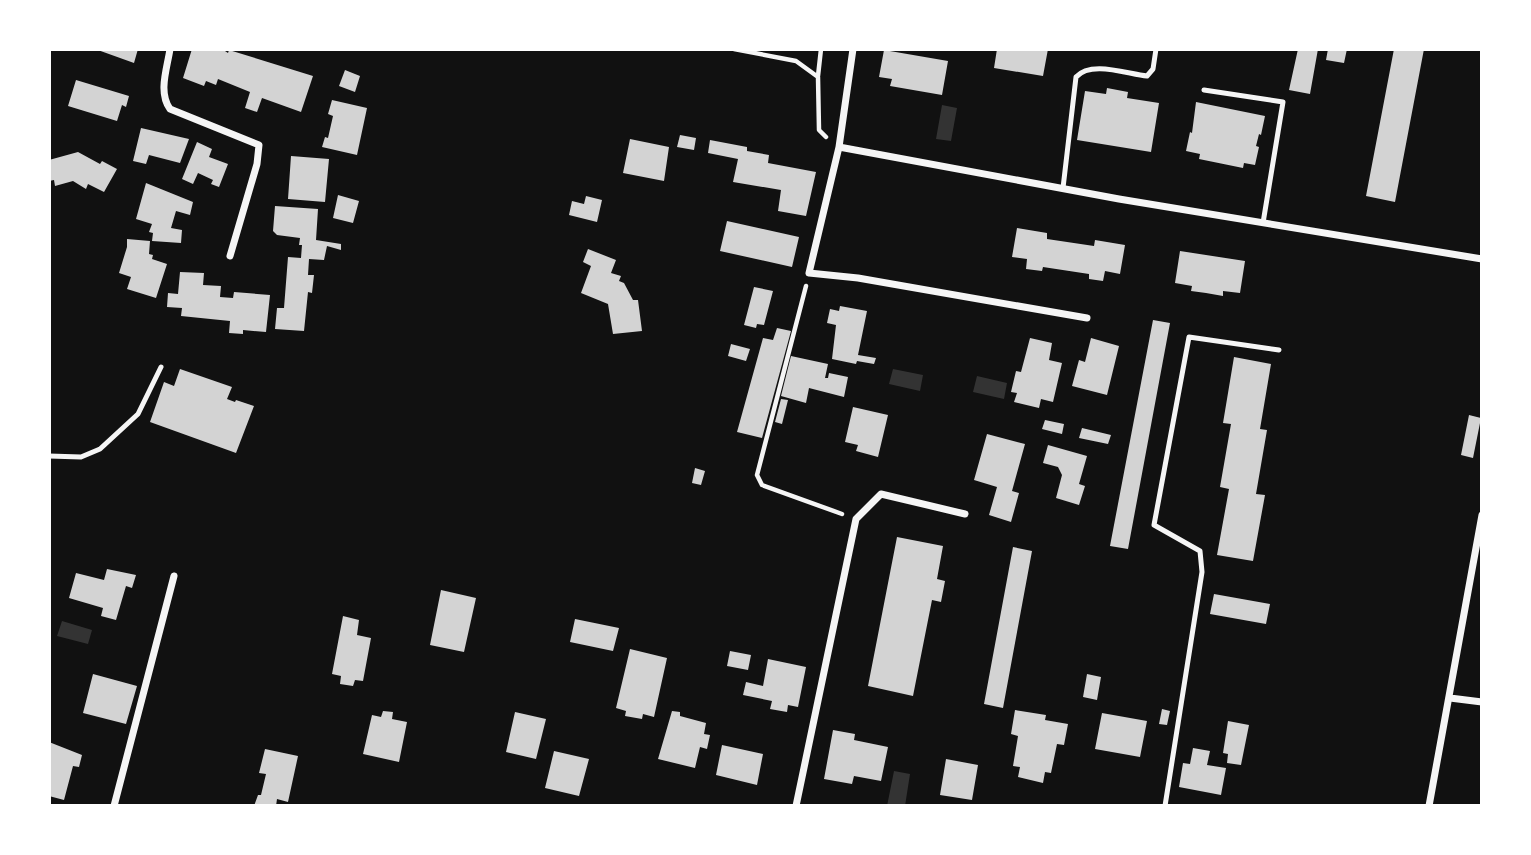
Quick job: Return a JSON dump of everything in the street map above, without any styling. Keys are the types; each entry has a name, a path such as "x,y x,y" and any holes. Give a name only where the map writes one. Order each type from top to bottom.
{"street":[{"path":"170,49 163,92 170,109 259,145 257,164 230,256"},
{"path":"853,49 839,148 809,273 858,278 1087,318"},
{"path":"839,148 1482,259"},
{"path":"796,806 856,519 881,494 965,514"},
{"path":"1429,806 1482,515"},
{"path":"114,806 174,576"},
{"path":"1450,698 1482,702"}],"lane":[{"path":"1063,188 1076,77 1082,70 1091,68 1147,76 1153,69 1156,49"},
{"path":"1204,90 1283,102 1263,223"},
{"path":"1166,806 1202,572 1200,551 1154,525 1189,337 1279,350"},
{"path":"49,456 81,457 100,450 138,414 161,367"}],"path":[{"path":"734,49 796,61 818,77"},
{"path":"821,49 818,77 819,130 839,148"},
{"path":"809,273 757,475 762,485 856,519"}],"shaded area":[{"path":"942,105 957,108 951,141 936,139"},
{"path":"893,369 923,375 920,391 889,384"},
{"path":"977,376 1007,383 1004,399 973,392"},
{"path":"62,621 92,630 88,644 57,636"},
{"path":"894,771 910,774 905,806 887,806"}],"building":[{"path":"95,49 138,49 134,63"},
{"path":"192,49 222,49 228,53 229,50 313,76 301,112 262,98 257,112 245,108 250,92 218,79 216,85 206,81 204,86 183,78"},
{"path":"997,49 1048,49 1043,76 994,68"},
{"path":"1298,49 1318,49 1310,94 1289,90"},
{"path":"1328,49 1347,49 1344,63 1326,60"},
{"path":"1394,49 1424,49 1395,202 1366,196"},
{"path":"884,50 948,61 942,95 890,86 892,79 879,77"},
{"path":"345,70 360,76 355,92 339,86"},
{"path":"76,80 129,96 126,107 122,105 117,121 68,106"},
{"path":"1107,88 1128,92 1127,98 1159,103 1151,152 1077,140 1085,91 1106,94"},
{"path":"332,100 367,108 357,155 322,147 325,137 328,138 333,116 328,114"},
{"path":"1196,102 1265,116 1256,146 1259,147 1255,165 1244,163 1243,168 1199,159 1200,154 1186,151 1190,132 1192,133"},
{"path":"141,128 189,139 180,163 149,155 146,164 133,161"},
{"path":"680,135 696,138 694,150 677,147"},
{"path":"630,139 669,147 664,181 623,173"},
{"path":"710,140 747,147 747,151 769,155 768,163 816,172 806,216 778,211 781,190 733,182 738,159 708,153"},
{"path":"197,142 212,149 209,157 228,164 219,187 211,184 213,180 198,173 193,184 182,179"},
{"path":"78,152 100,164 102,161 117,169 104,192 88,184 86,189 73,181 55,186 54,180 49,181 49,160"},
{"path":"291,156 329,159 325,202 288,199"},
{"path":"146,183 193,202 190,215 176,211 171,228 182,230 181,243 152,241 153,233 149,232 152,224 136,219"},
{"path":"338,195 359,201 353,223 333,218"},
{"path":"586,196 602,200 597,222 569,215 572,201 584,204"},
{"path":"275,206 318,209 316,240 341,244 341,250 327,246 324,260 309,259 308,275 314,275 312,293 308,292 304,331 275,329 277,308 284,308 288,257 301,258 302,245 299,245 300,238 277,235 273,231"},
{"path":"727,221 799,237 792,267 720,251"},
{"path":"1017,228 1047,233 1047,239 1094,246 1095,240 1125,245 1120,274 1105,271 1103,281 1089,279 1089,274 1043,267 1042,271 1026,269 1027,259 1012,257"},
{"path":"127,239 150,241 149,254 153,255 152,259 167,264 156,298 127,289 131,277 119,273"},
{"path":"588,249 616,260 611,273 621,276 619,281 624,283 633,300 638,300 642,331 613,334 608,304 581,293 591,266 583,262"},
{"path":"1180,251 1245,261 1240,293 1223,291 1223,296 1191,291 1192,286 1175,283"},
{"path":"180,272 204,273 203,285 221,286 220,297 233,298 234,292 270,295 266,332 243,330 243,334 229,333 230,321 181,316 182,308 167,307 168,293 178,294"},
{"path":"754,287 773,291 764,325 757,324 756,328 744,325"},
{"path":"840,306 867,311 858,355 876,358 874,364 857,361 856,364 832,359 836,325 827,323 830,309 839,311"},
{"path":"1153,320 1170,323 1128,549 1110,546"},
{"path":"777,328 791,331 762,438 737,432 763,338 773,340"},
{"path":"1030,338 1052,343 1049,360 1062,363 1053,402 1041,399 1039,408 1014,402 1017,393 1011,392 1016,371 1021,372"},
{"path":"1091,338 1119,346 1107,395 1072,386 1079,360 1085,362"},
{"path":"731,344 750,349 746,361 728,356"},
{"path":"791,356 828,364 825,378 828,378 829,373 848,377 844,397 809,388 806,403 781,396"},
{"path":"1234,357 1271,364 1260,429 1267,430 1256,494 1265,495 1253,561 1217,555 1229,489 1220,487 1231,424 1223,423"},
{"path":"180,369 232,387 227,399 254,406 236,453 150,422 164,382 174,386"},
{"path":"781,399 788,400 782,424 775,422"},
{"path":"853,407 888,415 878,457 856,451 858,445 845,442"},
{"path":"1469,415 1481,418 1473,458 1461,455"},
{"path":"1045,420 1064,424 1062,434 1042,429"},
{"path":"1082,428 1111,435 1108,444 1079,438"},
{"path":"987,434 1025,444 1012,491 1019,493 1011,522 989,515 997,487 974,480"},
{"path":"1048,445 1087,456 1079,484 1085,486 1079,505 1056,498 1062,475 1058,467 1043,463"},
{"path":"695,468 705,471 701,485 692,483"},
{"path":"897,537 943,546 937,579 945,581 941,602 932,600 913,696 868,686"},
{"path":"1013,547 1032,551 1003,708 984,704"},
{"path":"107,569 136,575 132,588 126,586 116,620 101,616 103,608 69,598 76,573 104,580"},
{"path":"441,590 476,598 464,652 430,645"},
{"path":"1214,594 1270,604 1266,624 1210,614"},
{"path":"343,616 359,620 357,635 371,638 363,681 355,680 353,686 340,684 341,676 332,674"},
{"path":"575,619 619,628 613,651 570,642"},
{"path":"630,649 667,658 654,717 643,714 642,719 625,716 626,711 616,708"},
{"path":"730,651 751,655 748,670 727,666"},
{"path":"768,659 806,667 798,707 788,705 787,712 770,709 772,701 743,695 746,682 763,686"},
{"path":"93,674 137,686 126,724 83,713"},
{"path":"1087,674 1101,677 1097,700 1083,697"},
{"path":"1162,709 1170,711 1167,725 1159,724"},
{"path":"1015,710 1046,715 1045,720 1068,724 1064,745 1057,744 1051,773 1045,772 1043,783 1018,777 1020,767 1013,766 1018,736 1011,734"},
{"path":"383,711 393,712 392,719 407,722 399,762 363,754 372,715 381,717"},
{"path":"672,711 706,723 704,734 710,735 707,749 700,747 695,768 658,759"},
{"path":"515,712 546,719 536,759 506,752"},
{"path":"1102,713 1147,721 1140,757 1095,749"},
{"path":"1228,721 1249,725 1241,765 1227,763 1228,754 1223,753"},
{"path":"833,730 855,734 854,740 888,747 881,781 854,776 852,784 824,779"},
{"path":"49,742 82,755 79,767 73,766 64,800 49,796"},
{"path":"722,745 763,754 757,785 716,775"},
{"path":"1193,748 1210,751 1207,765 1226,768 1221,795 1179,787 1183,763 1190,764"},
{"path":"265,749 298,756 288,802 277,799 276,806 254,806 258,795 261,795 266,774 259,773"},
{"path":"554,751 589,759 579,796 545,788"},
{"path":"946,759 978,765 972,800 940,795"}]}
